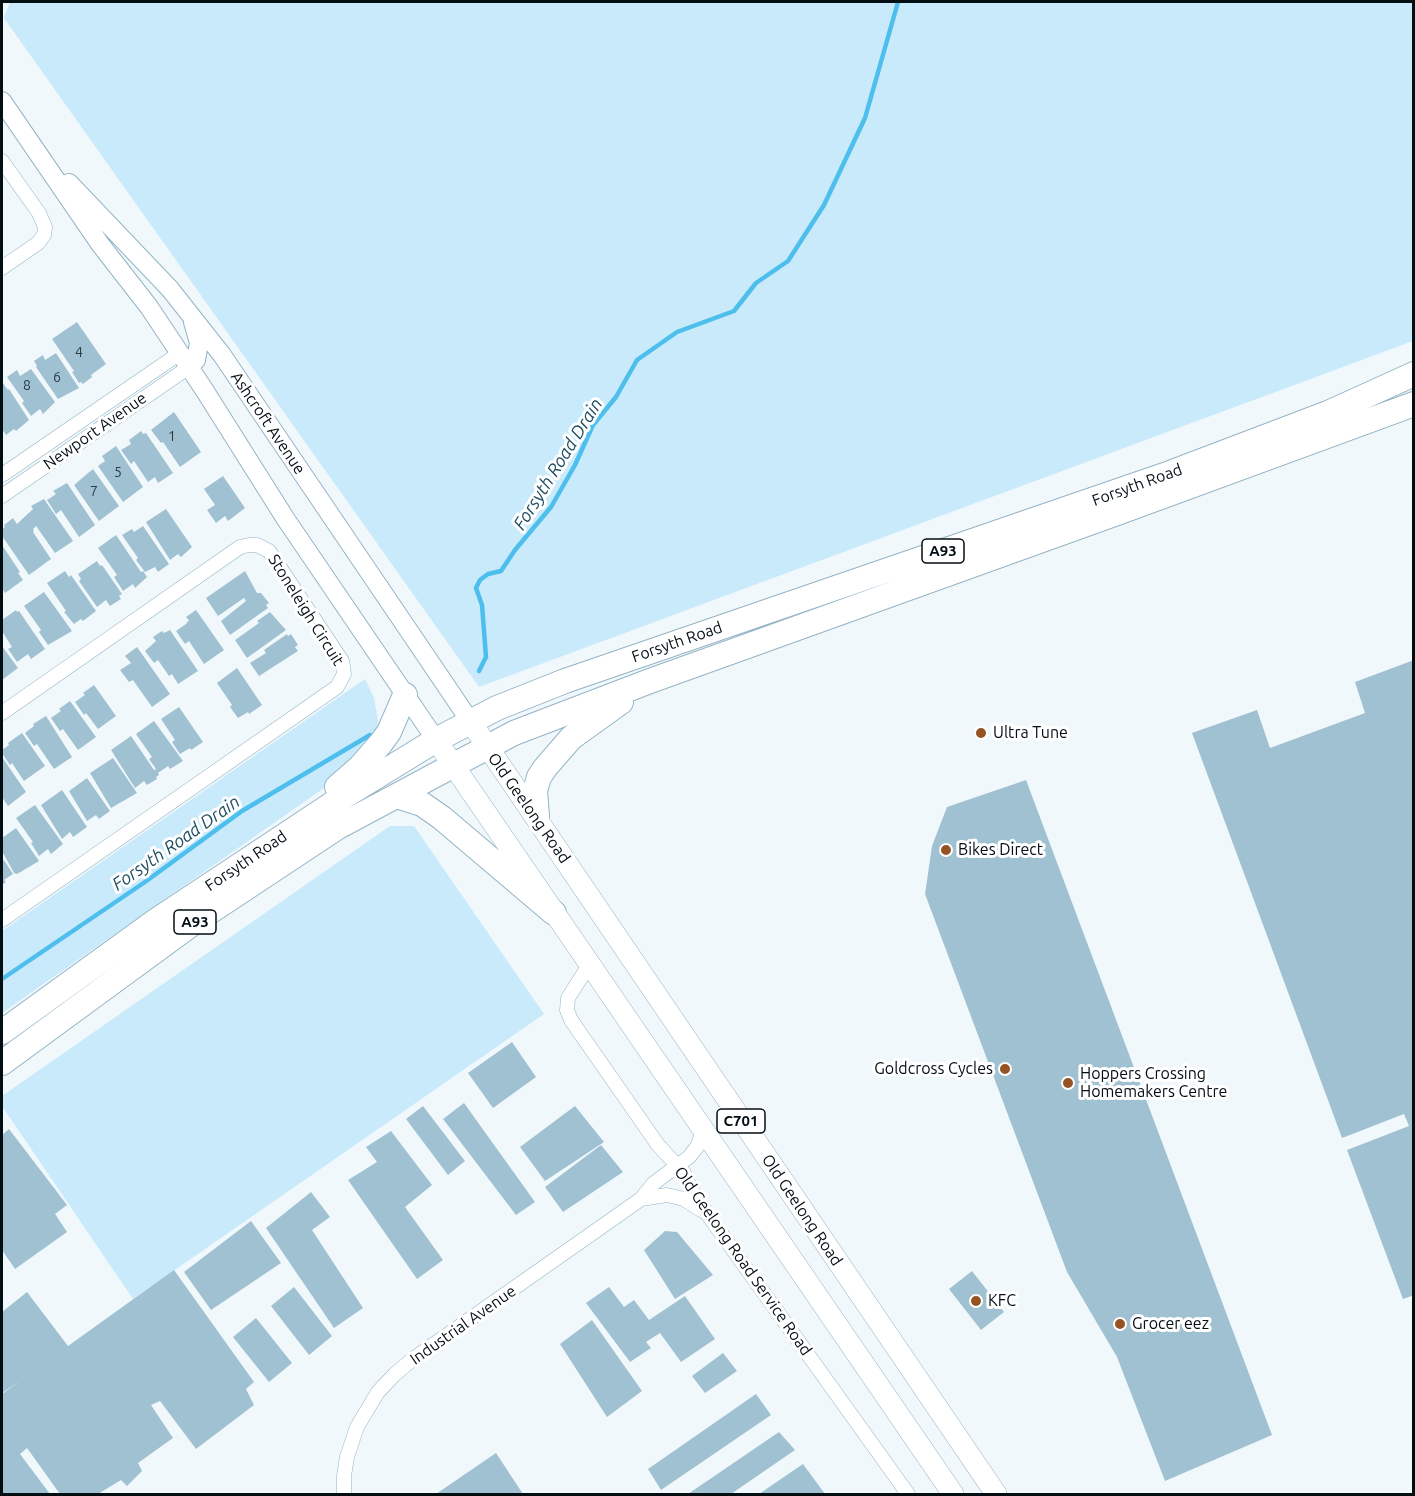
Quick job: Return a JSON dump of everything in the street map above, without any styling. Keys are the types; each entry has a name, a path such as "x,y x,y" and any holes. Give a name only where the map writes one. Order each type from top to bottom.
{"highway":[{"name":"Forsyth Road","path":"2,1032 157,920 335,802 436,740 497,708 565,681 1170,473 1328,413 1413,374"},
{"name":"Forsyth Road","path":"2,1062 193,923 338,826 514,733 650,681 1413,404"},
{"path":"537,816 535,791 538,777 556,753 571,738 650,681"},
{"path":"277,840 360,767 389,732 405,695"},
{"path":"397,796 422,804 442,818 554,914"}],"main road":[{"name":"Ashcroft Avenue","path":"2,100 100,244 149,307 285,518 436,740"},
{"name":"Ashcroft Avenue","path":"36,150 122,237 189,313 222,355 470,721"},
{"path":"184,360 196,360 199,343 189,313"},
{"name":"C701","path":"470,721 487,746"},
{"name":"C701","path":"436,740 954,1494"},
{"name":"Old Geelong Road","path":"487,746 537,816 741,1121 996,1494"}],"street":[{"path":"2,161 39,213 45,227 44,235 38,243 2,268"},
{"name":"Newport Avenue","path":"2,475 184,360"},
{"name":"Newport Avenue","path":"2,495 184,360"},
{"name":"Stoneleigh Circuit","path":"2,713 240,547 249,545 257,545 269,550 342,661 343,666 344,674 336,687 2,920"},
{"name":"Old Geelong Road Service Road","path":"589,965 568,998 568,1015 578,1032 658,1144 678,1166 708,1215 908,1494"},
{"name":"Industrial Avenue","path":"344,1494 347,1456 357,1427 378,1392 395,1374 413,1359 642,1199 654,1183 693,1152 703,1131"},
{"name":"Industrial Avenue","path":"642,1199 668,1195 684,1199 708,1215"}],"shaded area":[{"path":"10,2 1413,2 1413,341 479,687 4,18"},
{"path":"365,679 374,698 378,721 376,735 357,765 2,1013 2,931"},
{"path":"390,826 414,826 544,1014 133,1299 2,1106 2,1096"}],"building":[{"path":"77,322 106,364 83,384 79,383 72,372 74,371 52,339"},
{"path":"56,353 79,388 58,399 34,361 43,355 45,360"},
{"path":"31,369 55,402 43,414 40,409 31,416 22,403 24,401 7,377 17,370 20,376"},
{"path":"2,382 29,420 16,431 14,429 6,435 2,429"},
{"path":"174,412 201,452 180,467 163,442 161,443 151,430"},
{"path":"141,431 143,434 146,433 173,473 158,483 155,477 148,482 134,461 131,464 121,450 131,444 129,440"},
{"path":"116,446 143,487 123,502 98,466 105,461 102,456"},
{"path":"93,469 119,506 99,521 74,485"},
{"path":"223,476 245,508 228,521 225,516 216,523 207,510 215,505 204,489"},
{"path":"67,483 95,525 79,537 61,510 56,514 47,500 56,494 53,491"},
{"path":"44,499 73,541 55,553 36,526 33,532 51,559 29,575 2,536 2,529 13,518 17,524 33,509 31,506"},
{"path":"166,509 192,547 181,557 178,554 170,560 146,522"},
{"path":"143,526 169,564 158,572 155,567 145,572 122,535 132,529 134,532"},
{"path":"116,535 141,572 143,571 147,577 135,588 133,584 123,591 114,577 117,575 98,548"},
{"path":"2,545 23,580 5,593 2,588"},
{"path":"97,561 122,594 119,596 121,599 110,606 106,600 97,607 79,581 81,579 78,574"},
{"path":"65,571 69,577 71,575 96,611 83,621 81,619 74,624 47,583"},
{"path":"245,571 257,593 261,593 269,603 266,605 268,608 230,635 221,621 246,601 244,598 218,616 206,598"},
{"path":"44,592 72,631 48,645 39,632 41,630 24,606"},
{"path":"16,610 19,611 45,649 31,659 28,654 17,662 8,649 12,647 2,631 2,620"},
{"path":"196,610 224,650 204,664 189,641 185,644 176,631 189,620 186,617"},
{"path":"270,612 286,630 247,658 235,640"},
{"path":"170,630 198,671 178,684 158,660 154,663 145,651 156,641 153,637 162,631 164,633"},
{"path":"287,634 288,636 291,634 298,645 295,647 298,651 259,676 250,663 266,653 264,650"},
{"path":"2,646 18,668 2,680"},
{"path":"137,647 170,694 152,707 133,680 129,682 120,670 131,663 125,656"},
{"path":"1414,660 1414,1295 1403,1299 1347,1150 1409,1126 1404,1114 1342,1138 1192,733 1257,710 1270,748 1365,713 1355,682"},
{"path":"237,668 262,705 238,718 217,683"},
{"path":"94,685 116,716 98,729 75,702"},
{"path":"70,701 96,737 78,750 63,729 60,731 51,718"},
{"path":"179,707 203,742 180,754 172,742 175,740 161,719"},
{"path":"46,716 72,757 54,769 37,744 34,746 25,733 34,726 33,724"},
{"path":"154,721 183,761 170,769 168,766 158,773 157,779 147,785 144,781 135,788 111,750 131,736 154,770 156,769 149,759 152,757 136,734"},
{"path":"22,733 45,766 24,781 2,753 2,750 9,745 8,743"},
{"path":"2,757 26,792 8,806 2,797"},
{"path":"113,758 137,793 111,808 90,773"},
{"path":"87,778 110,811 99,819 96,815 87,821 69,791"},
{"name":"Hoppers Crossing Homemakers Centre","path":"1026,780 1272,1435 1165,1481 1117,1357 1067,1272 925,894 932,846 947,807"},
{"path":"62,790 87,827 73,837 70,832 62,839 41,805"},
{"path":"35,805 63,844 51,854 48,849 39,856 31,843 33,842 16,818"},
{"path":"16,828 39,861 17,874 14,873 2,851 2,838"},
{"path":"4,860 13,874 4,880 6,882 2,885 2,862"},
{"path":"512,1042 536,1077 493,1108 468,1073"},
{"path":"464,1103 535,1202 516,1215 443,1119"},
{"path":"423,1106 465,1161 448,1175 406,1119"},
{"path":"575,1106 604,1142 545,1181 520,1147"},
{"path":"9,1129 67,1205 55,1214 67,1232 15,1269 2,1250 2,1135"},
{"path":"391,1131 432,1185 405,1207 443,1260 417,1279 348,1180 377,1162 366,1147"},
{"path":"601,1145 623,1172 563,1212 545,1187"},
{"path":"311,1192 330,1217 312,1230 363,1308 334,1328 266,1228"},
{"path":"251,1221 281,1263 211,1310 184,1272"},
{"path":"665,1231 677,1232 713,1275 675,1299 644,1250"},
{"path":"174,1270 254,1382 246,1389 254,1405 196,1449 160,1401 151,1405 173,1438 138,1463 142,1471 127,1486 121,1480 98,1494 60,1494 27,1448 20,1454 50,1494 2,1494 2,1394 20,1381 2,1393 2,1312 27,1292 68,1346"},
{"name":"KFC","path":"972,1271 1004,1312 981,1330 949,1289"},
{"path":"294,1287 332,1336 309,1355 271,1306"},
{"path":"609,1287 624,1307 634,1300 649,1320 685,1296 715,1339 681,1362 660,1333 646,1342 651,1348 630,1362 586,1303"},
{"path":"256,1318 292,1363 269,1382 233,1337"},
{"path":"592,1320 642,1391 607,1417 560,1344"},
{"path":"723,1353 737,1371 705,1393 692,1376"},
{"path":"756,1394 771,1415 661,1490 648,1469"},
{"path":"779,1432 795,1450 731,1494 688,1494"},
{"path":"496,1453 523,1494 436,1494"},
{"path":"803,1464 825,1494 759,1494"}],"waterway":[{"name":"Forsyth Road Drain","path":"479,671 486,657 482,605 476,588 480,580 488,574 501,571 515,550 551,507 575,465 593,425 616,397 637,360 677,332 734,311 756,283 788,261 824,205 865,118 898,2"},
{"name":"Forsyth Road Drain","path":"2,979 145,882 242,811 370,735"}],"place":[{"name":"Ultra Tune","path":"981,733"},
{"name":"Bikes Direct","path":"946,850"},
{"name":"Goldcross Cycles","path":"1005,1069"},
{"name":"Hoppers Crossing Homemakers Centre","path":"1068,1083"},
{"name":"KFC","path":"976,1301"},
{"name":"Grocer eez","path":"1120,1324"}]}
